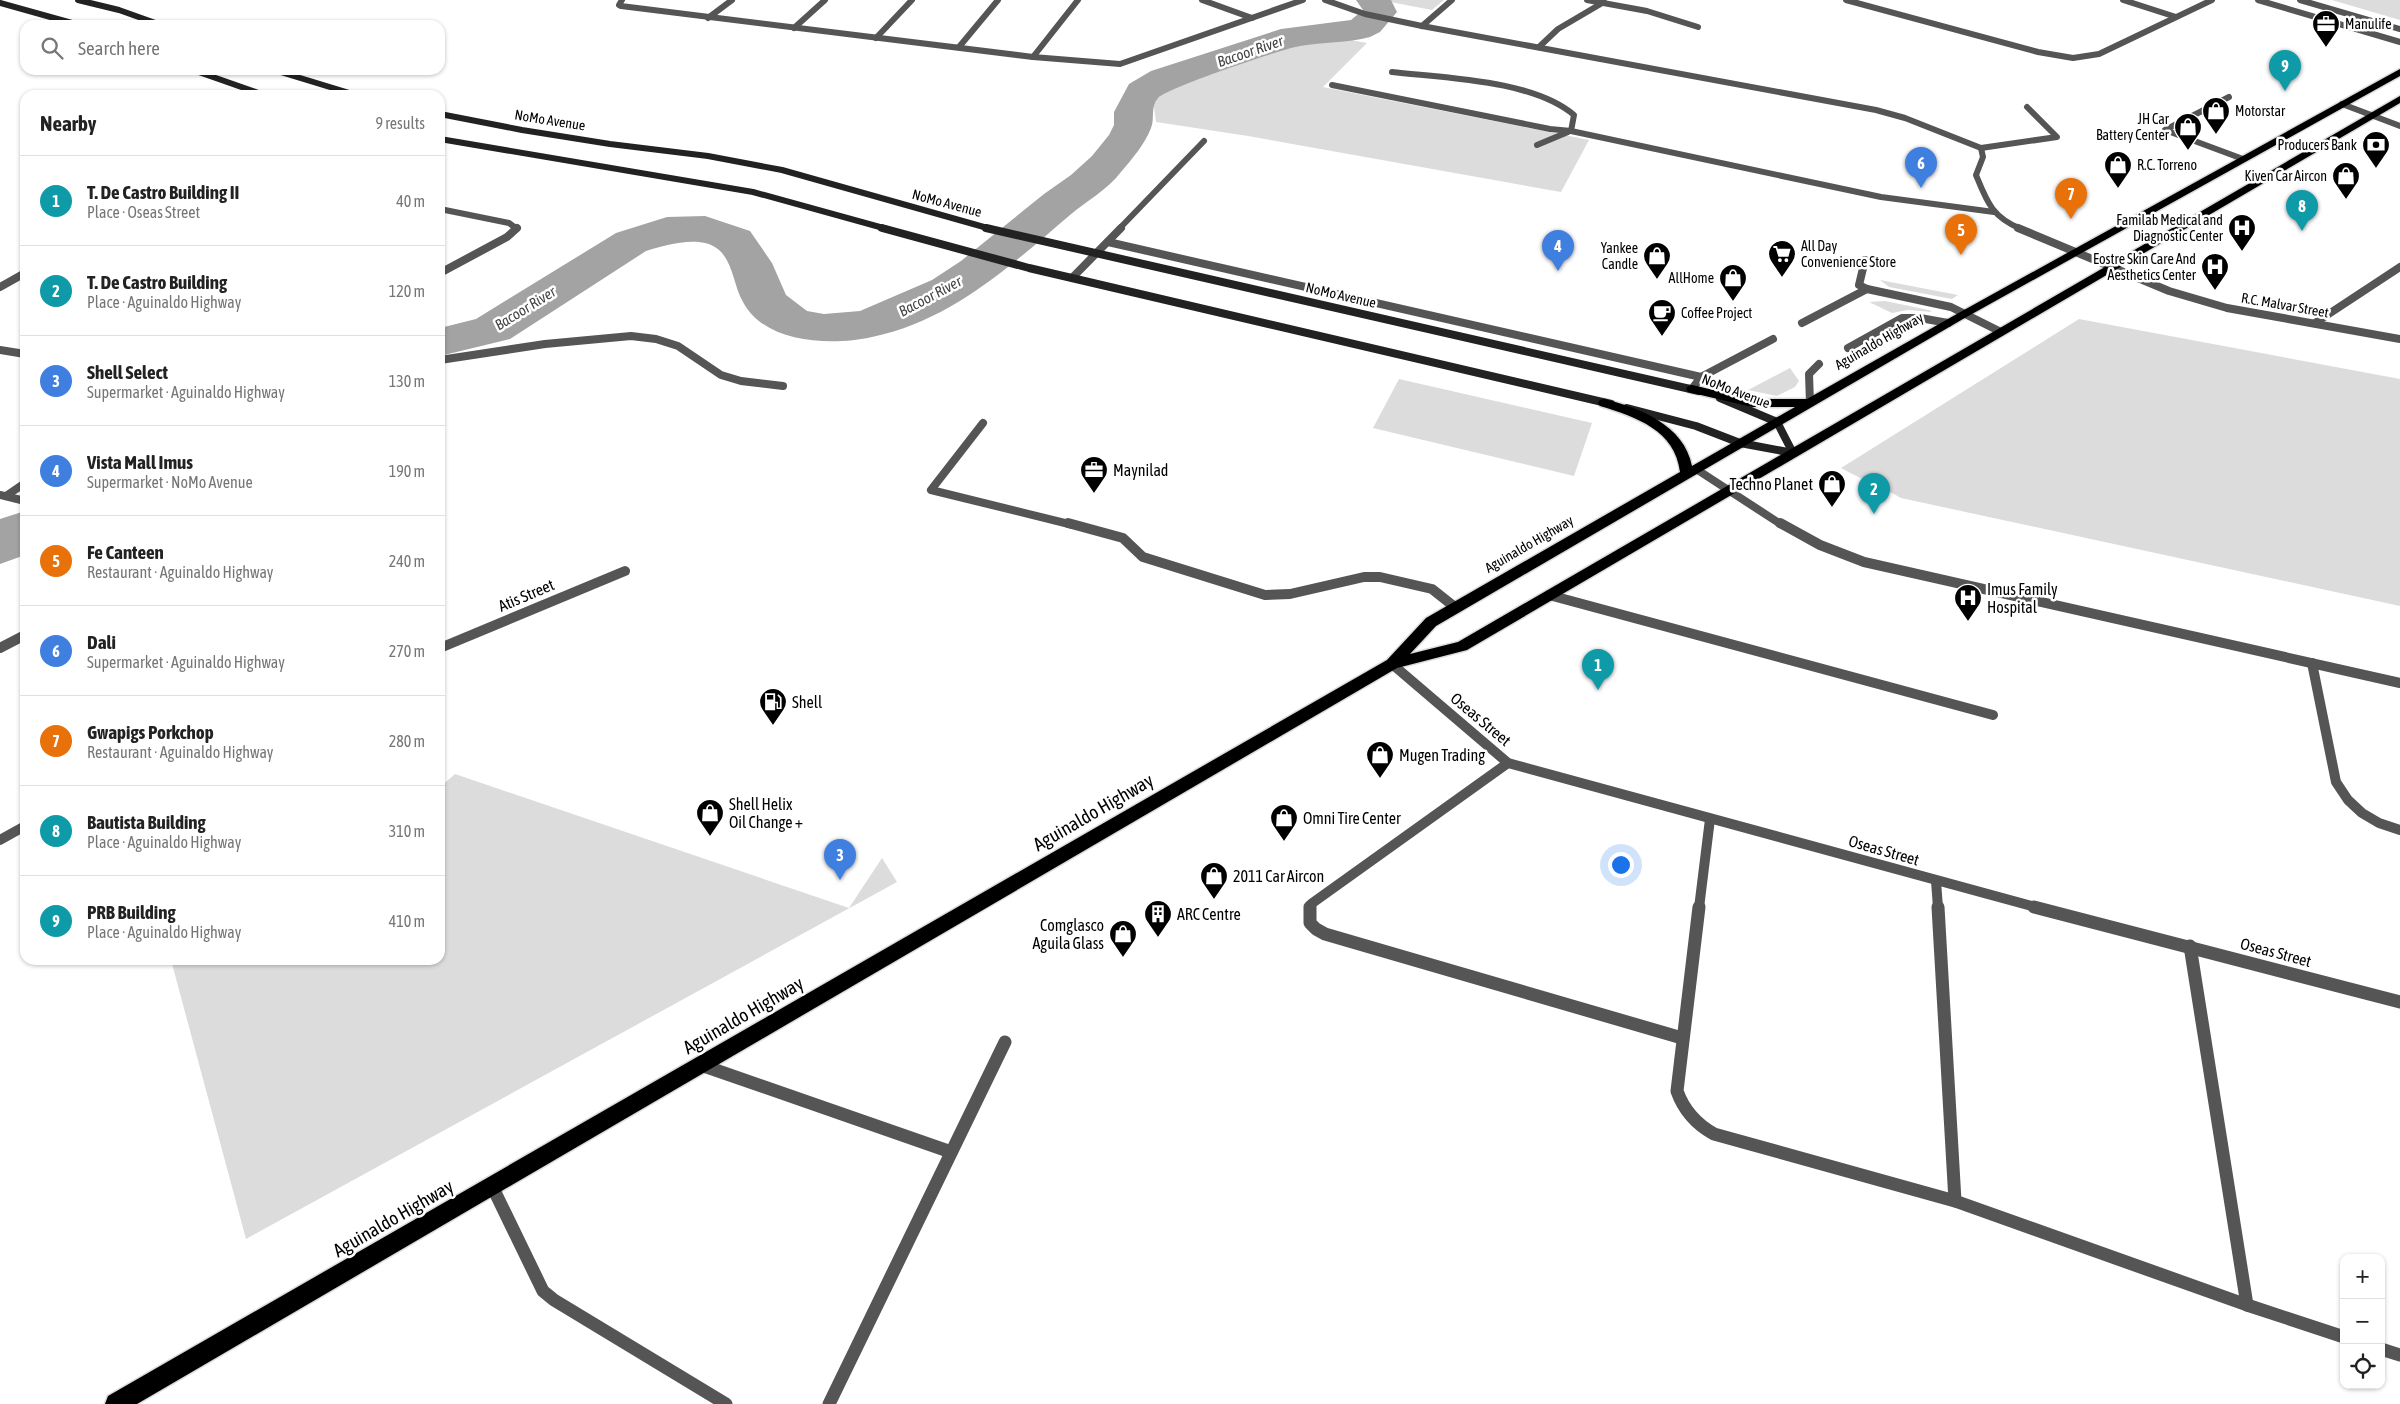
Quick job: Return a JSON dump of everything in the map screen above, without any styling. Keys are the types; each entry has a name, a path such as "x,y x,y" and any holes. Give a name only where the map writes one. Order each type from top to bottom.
{"highway":[{"name":"Aguinaldo Highway","path":"1392,664 1431,622 1948,323 2400,72"},
{"name":"Aguinaldo Highway","path":"116,1404 1392,664 1462,646 2400,99"},
{"path":"1692,389 1752,403 1810,403"},
{"path":"1604,403 1636,413 1663,430 1682,452 1692,471"}],"main road":[{"path":"78,0 119,10 147,20"},
{"path":"0,3 61,20"},
{"path":"207,75 250,90"},
{"path":"290,75 340,90"},
{"name":"NoMo Avenue","path":"445,115 522,130 610,144 708,156 782,170 970,224 1692,389 1750,409 1777,422 1793,453"},
{"path":"445,140 584,165 680,178 753,192 943,246 1029,268 1673,419 1740,444 1793,453"}],"street":[{"path":"622,0 619,5 621,6 708,18 959,47 1033,58 1104,64 1120,64 1303,0"},
{"path":"708,18 732,0"},
{"path":"794,28 825,0"},
{"path":"876,38 912,0"},
{"path":"959,47 998,0"},
{"path":"1033,58 1078,0"},
{"path":"1202,0 1252,18"},
{"path":"1325,0 1364,14 1422,26 1876,110 1905,118 1981,148 2026,143 2056,137 2053,131 2027,107"},
{"path":"1422,26 1452,0"},
{"path":"1587,0 1647,11 1698,27"},
{"path":"1846,0 2038,52 2073,58 2099,54 2212,0"},
{"path":"2123,0 2176,17"},
{"path":"2258,0 2400,42"},
{"path":"2300,0 2400,29"},
{"path":"1539,47 1558,29 1604,2"},
{"path":"1392,72 1488,84 1557,100 1569,108 1574,115 1571,131"},
{"path":"1332,85 1550,129 1610,138 1881,197 1994,212"},
{"path":"2229,97 2165,130 2243,159"},
{"path":"2342,104 2400,126"},
{"path":"1537,145 1571,131"},
{"path":"1072,278 1204,141"},
{"path":"1981,148 1983,152 1977,169 1977,182 1994,212"},
{"path":"445,210 509,223 518,228 507,237 445,270"},
{"name":"R.C. Malvar Street","path":"1994,212 2012,225 2111,268 2183,296 2212,304 2400,339"},
{"path":"1108,242 1700,376"},
{"path":"1865,260 1859,285 1866,289 1951,306 2001,332"},
{"path":"2315,323 2400,267"},
{"path":"0,287 20,276"},
{"path":"1802,323 1866,289"},
{"path":"1421,328 1430,315"},
{"path":"1848,348 1902,318 1948,323"},
{"path":"1493,344 1499,331"},
{"path":"445,359 545,344 631,336 656,339 678,346 721,375 741,381 783,386"},
{"path":"1692,389 1700,376 1773,339"},
{"path":"0,350 20,353"},
{"path":"1810,403 1809,374 1819,364"},
{"path":"983,423 931,490 1112,534 1123,538 1143,557 1265,595 1290,594 1364,577 1380,577 1432,589 1456,608"},
{"path":"1692,471 1831,550 1864,562 2400,683"},
{"path":"3,496 20,485"},
{"path":"3,496 20,500"},
{"name":"Atis Street","path":"445,646 625,571"},
{"path":"1549,596 1993,715"},
{"path":"0,648 20,638"},
{"path":"2312,663 2336,782 2346,799 2362,814 2400,830"},
{"name":"Oseas Street","path":"1392,664 1508,763 1936,881 2400,1002"},
{"path":"1508,763 1311,904 1308,922 1314,930 1325,934 1682,1038"},
{"path":"1710,819 1677,1091 1681,1104 1689,1117 1700,1127 1714,1134 1955,1201 2247,1306 2340,1336"},
{"path":"0,840 20,829"},
{"path":"1936,881 1955,1201"},
{"path":"2190,946 2247,1306"},
{"path":"829,1404 1005,1042"},
{"path":"701,1065 790,1094 951,1152"},
{"path":"492,1186 542,1291 726,1404"},
{"path":"2385,1350 2400,1355"}],"shaded area":[{"path":"1380,0 1444,0 1432,10"},
{"path":"2332,0 2400,0 2400,20 2342,3"},
{"path":"1327,36 1367,43 1323,87 1589,140 1561,192 1248,136 1156,122 1152,93 1159,87 1307,39"},
{"path":"1880,280 1958,295 1952,299 1889,287"},
{"path":"1885,301 1932,312 1908,310 1892,313 1869,302"},
{"path":"2079,319 2400,379 2400,606 1901,498 1841,468"},
{"path":"1790,368 1799,381 1795,387 1777,396 1748,390"},
{"path":"1399,379 1592,423 1574,476 1373,428"},
{"path":"455,774 849,908 882,858 897,882 246,1239 172,965 445,965 445,783"}],"waterway":[{"name":"Bacoor River","path":"445,341 493,329 631,242 667,230 705,229 735,240 750,263 766,302 792,322 824,328 848,328 873,323 948,290 977,271 1059,203 1086,184 1106,165 1127,138 1133,125 1133,112 1142,92 1164,79 1293,36 1358,30 1368,25 1380,12 1378,5 1373,0"},
{"name":"Bacoor River","path":"0,545 20,532"}],"place":[{"name":"Manulife","path":"2326,48"},
{"name":"PRB Building","path":"2285,91"},
{"name":"Motorstar","path":"2216,135"},
{"name":"JH Car Battery Center","path":"2188,151"},
{"name":"Producers Bank","path":"2376,169"},
{"name":"Dali","path":"1921,188"},
{"name":"R.C. Torreno","path":"2118,189"},
{"name":"Kiven Car Aircon","path":"2346,200"},
{"name":"Gwapigs Porkchop","path":"2071,219"},
{"name":"Bautista Building","path":"2302,231"},
{"name":"Familab Medical and Diagnostic Center","path":"2242,252"},
{"name":"Fe Canteen","path":"1961,255"},
{"name":"Vista Mall Imus","path":"1558,271"},
{"name":"All Day Convenience Store","path":"1782,278"},
{"name":"Yankee Candle","path":"1657,280"},
{"name":"Eostre Skin Care And Aesthetics Center","path":"2215,291"},
{"name":"AllHome","path":"1733,302"},
{"name":"Coffee Project","path":"1662,337"},
{"name":"Maynilad","path":"1094,494"},
{"name":"Techno Planet","path":"1832,508"},
{"name":"T. De Castro Building","path":"1874,514"},
{"name":"Imus Family Hospital","path":"1968,622"},
{"name":"T. De Castro Building II","path":"1598,690"},
{"name":"Shell","path":"773,726"},
{"name":"Mugen Trading","path":"1380,779"},
{"name":"Shell Helix Oil Change +","path":"710,837"},
{"name":"Omni Tire Center","path":"1284,842"},
{"name":"Shell Select","path":"840,880"},
{"name":"2011 Car Aircon","path":"1214,900"},
{"name":"ARC Centre","path":"1158,938"},
{"name":"Comglasco Aguila Glass","path":"1123,958"}]}
